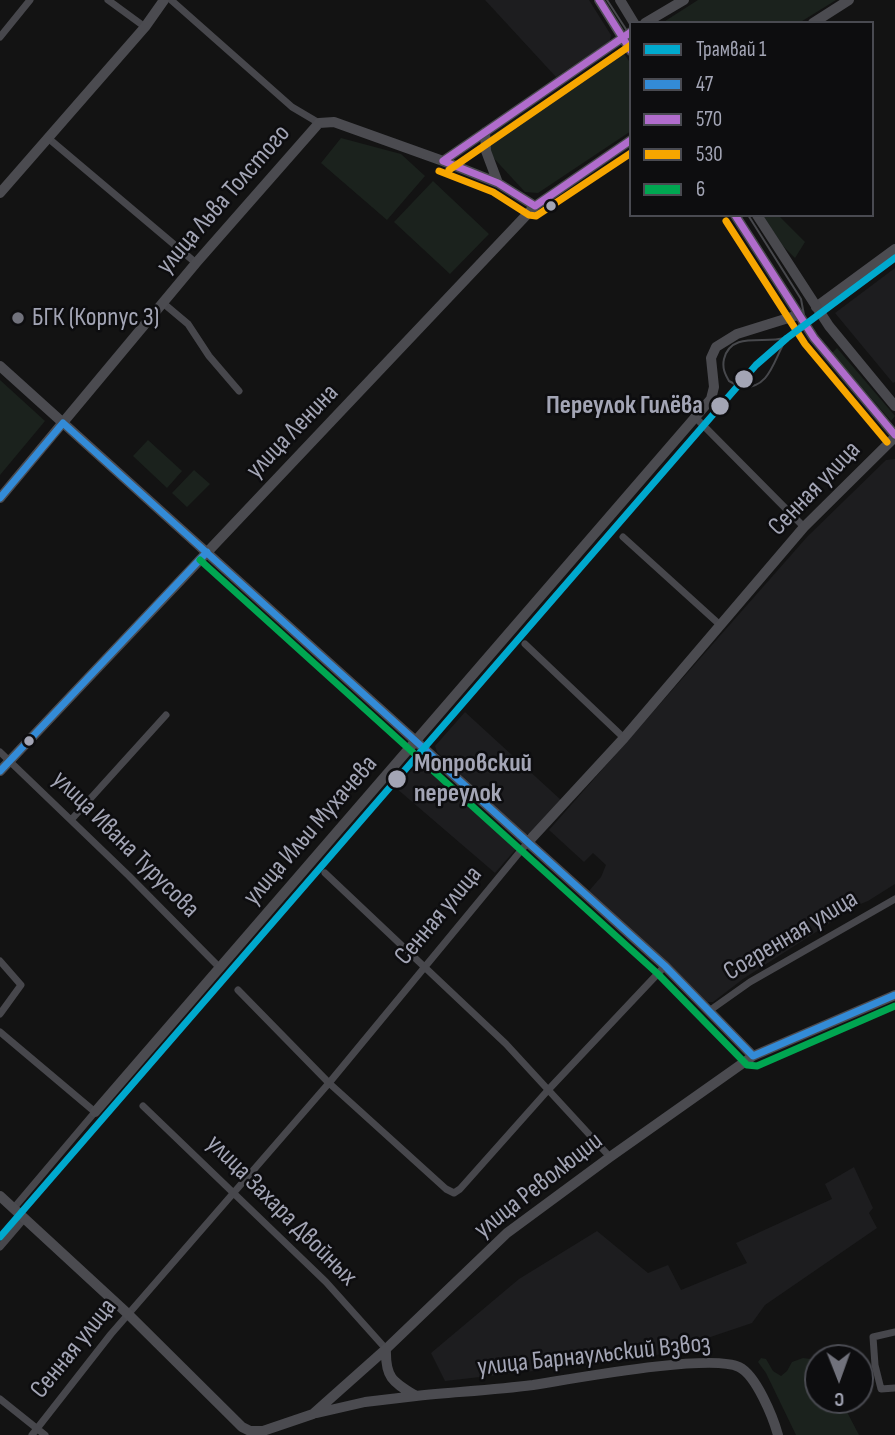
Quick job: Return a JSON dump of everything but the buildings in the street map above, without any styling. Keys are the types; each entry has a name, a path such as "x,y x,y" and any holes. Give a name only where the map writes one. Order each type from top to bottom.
{"main road":[{"path":"599,0 626,34"},
{"path":"620,0 633,21"},
{"path":"736,217 814,338 895,436"},
{"path":"758,217 816,307 895,406"}],"street":[{"path":"0,37 30,0"},
{"path":"108,0 145,27"},
{"path":"0,192 145,27 164,0"},
{"path":"171,0 292,107 318,123 334,122 443,161 498,183 535,206"},
{"path":"648,21 684,0"},
{"path":"816,21 849,0"},
{"path":"443,161 626,34"},
{"name":"улица Льва Толстого","path":"0,498 196,263 318,123"},
{"path":"485,131 486,151 498,183"},
{"path":"48,138 196,263"},
{"name":"улица Ленина","path":"0,771 535,206 629,141"},
{"path":"816,307 895,248"},
{"path":"163,303 187,324 209,356 239,391"},
{"name":"улица Ильи Мухачева","path":"95,1112 713,394 711,358 716,347 737,334 798,315"},
{"path":"0,366 665,966 752,1056"},
{"path":"694,416 804,527"},
{"name":"Сенная улица","path":"32,1435 128,1314 329,1083 528,842 624,738 804,527 895,436"},
{"path":"623,537 719,624"},
{"path":"525,644 624,738"},
{"path":"71,820 166,715"},
{"name":"улица Ивана Турусова","path":"0,752 220,968"},
{"path":"326,873 425,965 549,1089 610,1157"},
{"name":"Согренная улица","path":"709,1011 750,982 895,900"},
{"path":"0,961 21,985 0,1014"},
{"name":"улица Революции","path":"329,1083 446,1189 454,1193 665,966"},
{"path":"238,990 329,1083"},
{"name":"улица Революции","path":"239,1431 263,1431 313,1414 386,1349 507,1233 752,1056 895,995"},
{"path":"0,1031 95,1112 13,1209"},
{"name":"улица Захара Двойных","path":"143,1107 326,1282 386,1349"},
{"path":"0,1196 128,1314 239,1431"},
{"path":"0,1247 24,1219"},
{"path":"895,1332 873,1337 875,1364 881,1389 895,1388"},
{"path":"386,1349 389,1376 416,1396"},
{"name":"улица Барнаульский Взвоз","path":"313,1414 366,1402 528,1385 696,1363 725,1363 744,1370 756,1384 778,1435"},
{"path":"0,1399 45,1435"}],"shaded area":[{"path":"485,0 589,0 611,35 610,41 556,77"},
{"path":"698,0 836,0 802,21 665,21"},
{"path":"621,49 629,61 629,132 538,193 525,192 489,153 487,144 490,136"},
{"path":"341,138 401,154 425,176 387,220 321,163"},
{"path":"433,181 489,234 450,274 394,222"},
{"path":"764,217 780,217 805,242 795,258 781,244"},
{"path":"895,268 895,382 893,383 835,313"},
{"path":"837,348 895,416 891,421 832,353"},
{"path":"0,380 45,421 0,475"},
{"path":"148,440 182,471 167,488 133,456"},
{"path":"895,459 895,884 743,979 713,1002 707,1002 588,892 601,877 606,865 593,853 584,862 549,830 807,537 886,460"},
{"path":"194,470 210,484 187,507 172,493"},
{"path":"465,712 561,800 530,834 524,834 437,752 435,746"},
{"path":"420,761 428,762 516,842 516,849 495,873 396,788"},
{"path":"854,1167 873,1208 869,1213 877,1228 765,1305 752,1323 648,1358 445,1381 431,1353 519,1279 597,1231 648,1273 668,1265 681,1290 747,1263 736,1243 832,1199 825,1184"},
{"path":"761,1358 766,1359 773,1371 781,1376 792,1362 804,1358 804,1414 848,1414 859,1435 796,1435 758,1362"}],"tram line":[{"path":"607,0 629,34"},
{"path":"749,217 801,299 804,315 796,331"},
{"name":"1","path":"0,1237 756,365 787,338 895,258"},
{"path":"784,338 749,340 734,345 728,350 723,362 729,381 742,388 760,383 787,338"}],"transit line":[{"name":"570","path":"599,0 629,48"},
{"name":"570","path":"443,161 629,33"},
{"name":"530","path":"449,170 629,46"},
{"name":"570","path":"443,161 498,183 535,206 629,141"},
{"name":"530","path":"439,171 493,192 529,215 536,216 629,154"},
{"name":"570","path":"736,217 814,338 895,435"},
{"name":"530","path":"726,221 805,344 887,442"},
{"name":"47","path":"0,498 63,423 665,966 753,1056 895,995"},
{"name":"47","path":"0,771 207,552"},
{"name":"6","path":"200,560 658,974 747,1065 757,1066 895,1006"}],"place":[{"name":"БГК (Корпус 3)","path":"18,318"},
{"name":"Переулок Гилёва","path":"720,406"},
{"name":"Мопровский переулок","path":"397,779"}]}
